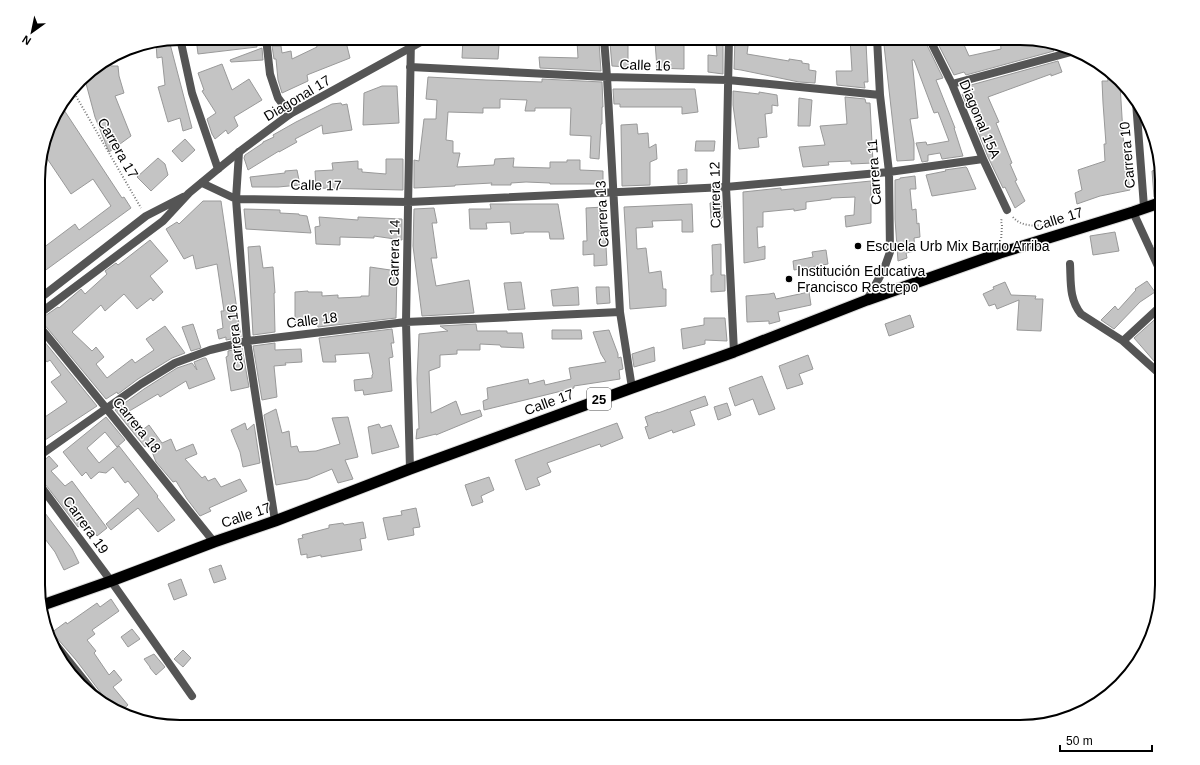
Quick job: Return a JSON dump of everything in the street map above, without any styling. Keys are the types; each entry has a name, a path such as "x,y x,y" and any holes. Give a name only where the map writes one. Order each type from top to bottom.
{"highway":[{"name":"Calle 17","path":"46,604 275,521 410,469 734,352 867,300 1000,253 1155,204"}],"street":[{"path":"182,45 192,93 218,169"},
{"path":"267,45 270,74 278,98 290,114"},
{"name":"Diagonal 17","path":"45,310 163,221 189,194 218,169 290,114 415,45"},
{"name":"Carrera 13","path":"605,45 608,77 620,312 632,388"},
{"name":"Carrera 12","path":"730,45 726,187 734,352"},
{"name":"Carrera 11","path":"867,300 884,269 890,252 889,172 880,94 877,45"},
{"name":"Diagonal 15A","path":"932,45 952,84 983,159 1007,210"},
{"name":"Carrera 14","path":"410,469 406,322 411,47"},
{"path":"952,84 1066,53"},
{"name":"Calle 16","path":"410,67 608,77 728,80 880,94"},
{"name":"Carrera 10","path":"1137,113 1144,207"},
{"name":"Carrera 16","path":"239,152 236,199 247,341 275,521"},
{"name":"Calle 17","path":"202,183 236,199 409,202 726,187 889,172 983,159"},
{"name":"Diagonal 17","path":"45,295 146,216 189,194"},
{"path":"1133,212 1155,260"},
{"path":"1070,264 1071,290 1076,307 1081,314 1123,341 1155,370"},
{"path":"1123,341 1155,311"},
{"name":"Calle 18","path":"45,452 141,384 175,363 210,350 247,341 406,322 620,312"},
{"name":"Carrera 18","path":"45,333 214,542"},
{"name":"Carrera 19","path":"45,492 111,581 192,696"}],"path":[{"name":"Carrera 17","path":"76,95 146,216"},
{"path":"1000,253 1001,221 1007,210 1016,221 1031,226 1054,225"}],"building":[{"path":"197,45 257,45 257,47 198,54"},
{"path":"316,45 347,45 350,58 307,75 308,81 282,93 278,80 276,59 274,59 272,46 281,46 282,53 291,51 292,59 317,47"},
{"path":"463,45 499,45 498,59 462,58"},
{"path":"577,45 599,45 601,71 540,68 539,57 578,58"},
{"path":"610,45 628,45 628,67 612,66"},
{"path":"655,45 684,45 684,69 657,68"},
{"path":"716,45 723,45 723,74 708,72 708,55 717,56"},
{"path":"735,45 748,45 747,54 789,61 789,59 802,61 802,63 809,64 809,70 816,71 815,83 799,82 734,69"},
{"path":"850,45 866,45 868,82 864,82 865,88 837,85 836,71 852,71"},
{"path":"884,45 927,45 943,78 936,80 955,128 963,156 942,159 940,153 928,155 928,161 922,162 916,143 926,142 927,145 949,141 938,112 934,113 914,60 912,60 918,118 910,119 914,143 914,160 897,161"},
{"path":"939,45 964,45 969,56 1001,49 1001,45 1038,46 1054,50 1054,51 966,75 964,72 954,75"},
{"path":"170,46 192,128 183,131 180,118 168,122 158,87 165,85 162,57 157,58 156,47"},
{"path":"262,48 263,60 231,62 230,60"},
{"path":"1058,61 1062,72 1051,76 1051,74 988,97 999,122 996,123 1012,163 1010,164 1017,180 1015,181 1025,201 1015,208 1005,187 1003,188 988,157 976,127 978,126 962,94 974,89 971,85"},
{"path":"222,64 232,90 249,79 262,100 234,117 238,126 228,134 226,130 215,139 207,119 216,113 202,91 204,90 198,73"},
{"path":"110,65 118,66 124,93 115,96 131,136 109,152 95,117 86,84"},
{"path":"428,77 542,82 542,79 602,82 603,107 599,159 590,158 591,136 570,135 571,108 535,108 535,111 525,111 527,100 500,99 500,108 483,108 483,113 448,112 446,140 453,141 453,153 460,153 457,167 494,165 495,159 514,158 513,167 550,168 550,162 580,160 580,170 603,171 603,184 550,184 526,182 511,183 511,185 491,185 492,183 414,188 414,160 419,161 424,119 436,119 437,100 426,99"},
{"path":"1108,78 1120,90 1124,150 1130,190 1100,196 1077,204 1075,193 1082,190 1078,170 1105,161 1104,144 1106,144 1102,81 1108,81"},
{"path":"382,86 397,86 399,123 363,125 364,93"},
{"path":"613,89 695,89 698,112 682,114 682,107 620,107 620,104 614,104"},
{"path":"733,91 759,94 759,92 777,95 778,106 772,105 772,113 765,114 767,137 758,138 759,147 739,149 733,105"},
{"path":"845,97 865,99 866,103 870,103 873,163 851,164 851,161 828,162 829,165 803,167 799,147 825,145 820,126 847,124"},
{"path":"799,98 812,100 810,126 798,126"},
{"path":"341,103 342,105 347,104 352,130 323,134 322,125 295,139 297,142 248,170 244,158 245,155 263,142 274,137 273,135 296,122 332,104"},
{"path":"64,110 122,198 124,197 131,208 45,271 45,246 75,224 79,230 111,206 93,179 71,194 47,158 55,128"},
{"path":"637,124 638,134 648,133 649,148 656,144 657,159 650,162 650,185 622,186 621,125"},
{"path":"185,139 195,150 182,162 172,151"},
{"path":"696,141 715,141 714,151 695,151"},
{"path":"158,158 165,164 168,175 151,191 137,177"},
{"path":"386,159 403,159 403,190 316,188 315,171 333,170 332,163 358,161 358,169 362,169 362,172 386,174"},
{"path":"966,167 976,189 932,196 926,175"},
{"path":"687,169 687,183 678,184 678,170"},
{"path":"297,170 300,185 252,187 250,177"},
{"path":"1152,171 1155,171 1154,197"},
{"path":"915,176 916,189 910,189 912,210 916,209 920,237 914,238 915,251 906,253 907,258 898,261 895,219 895,180"},
{"path":"871,181 871,223 846,227 845,216 854,215 855,197 831,198 806,202 806,209 794,211 794,209 763,212 763,227 757,227 758,248 765,246 765,259 744,263 743,192 781,188 781,190"},
{"path":"203,201 221,201 241,337 226,340 226,337 219,339 217,330 223,328 221,311 224,311 217,264 196,269 193,255 184,259 166,229 177,222 179,224"},
{"path":"721,202 722,218 711,219 710,203"},
{"path":"490,204 558,204 564,239 550,239 549,232 524,232 511,234 510,222 486,223 487,229 470,229 469,209 491,209"},
{"path":"692,204 693,232 682,232 682,220 652,221 653,227 636,228 637,249 646,248 649,273 661,271 663,289 666,289 666,306 630,309 624,207"},
{"path":"604,207 607,265 594,266 594,254 583,255 583,241 587,241 586,208"},
{"path":"434,208 437,223 432,223 437,258 431,258 436,286 469,280 474,313 422,316 413,246 414,209"},
{"path":"244,209 280,210 280,213 307,216 311,233 246,229"},
{"path":"319,217 358,220 358,217 402,219 402,240 374,236 374,238 340,237 340,245 316,244 315,227 320,226"},
{"path":"1115,232 1119,251 1093,255 1090,236"},
{"path":"150,240 168,261 150,276 163,292 153,301 151,298 137,309 124,294 105,311 101,305 72,332 92,351 96,347 104,357 96,364 107,378 132,359 135,363 154,350 146,339 165,326 185,353 172,358 138,379 118,394 117,392 106,399 45,325 45,316 58,307 59,308 81,289 85,294 107,274 105,271 116,263 118,265"},
{"path":"721,244 721,275 725,275 725,291 711,292 711,275 713,275 712,245"},
{"path":"260,246 263,268 273,267 275,332 253,335 248,247"},
{"path":"826,250 828,264 794,270 793,261 813,257 812,252"},
{"path":"370,267 397,271 396,318 318,327 317,324 295,326 295,292 322,292 322,296 338,295 338,298 369,296"},
{"path":"1147,281 1155,292 1140,302 1114,329 1101,320 1115,306 1118,310 1136,290 1135,289"},
{"path":"521,282 525,309 508,310 504,283"},
{"path":"1005,282 1011,295 1036,296 1035,299 1043,299 1041,331 1017,330 1019,300 997,309 995,304 989,306 983,294 994,289 993,287"},
{"path":"578,287 579,305 553,306 551,290"},
{"path":"596,287 609,287 610,303 597,304"},
{"path":"809,292 811,305 778,312 780,321 769,324 769,321 747,322 746,296 774,293 776,299"},
{"path":"910,315 914,327 889,336 885,324"},
{"path":"704,318 725,318 727,341 705,340 705,344 683,349 681,329 704,325"},
{"path":"1155,319 1155,362 1154,361 1134,338"},
{"path":"193,324 201,348 191,351 182,327"},
{"path":"476,324 477,331 507,331 507,333 522,333 524,348 480,344 480,350 457,350 457,354 440,355 440,367 429,371 431,413 456,401 461,415 480,410 482,416 436,435 416,439 417,429 419,429 417,379 419,334 448,331 440,326"},
{"path":"392,329 394,343 391,343 393,357 389,358 392,391 364,395 363,390 355,391 354,380 372,378 373,374 369,353 335,355 336,362 323,362 319,338"},
{"path":"552,330 581,330 582,339 552,339"},
{"path":"609,330 618,354 618,358 621,357 623,369 619,370 620,379 574,386 574,388 484,410 483,401 488,399 487,388 528,379 529,384 544,380 545,385 571,379 569,368 606,362 601,354 593,332"},
{"path":"45,342 97,406 45,440 45,417 67,402 51,382 61,375 50,360 47,362 45,360"},
{"path":"275,343 275,350 301,349 302,362 285,363 286,365 274,366 277,397 262,400 253,346"},
{"path":"654,347 655,361 634,367 632,354"},
{"path":"242,348 249,387 231,391 226,357 228,356 228,351"},
{"path":"808,355 813,369 799,374 803,384 787,389 779,366"},
{"path":"206,358 215,379 189,389 186,381 160,397 158,394 126,413 141,431 149,425 162,443 171,439 176,451 193,444 197,454 185,459 202,478 205,476 208,481 215,478 221,487 240,479 247,491 209,508 211,511 200,516 176,481 173,482 156,462 149,444 145,447 115,410 177,368 192,363 197,370 194,362"},
{"path":"762,376 775,409 759,415 753,399 735,406 729,388"},
{"path":"705,396 708,405 690,411 695,425 673,433 672,430 649,439 645,427 648,426 645,417"},
{"path":"727,403 731,415 718,420 714,407"},
{"path":"276,409 282,433 289,431 291,447 297,446 299,452 316,451 340,444 332,418 348,417 358,457 345,460 353,479 338,483 332,469 308,479 276,485 264,415"},
{"path":"106,417 125,440 117,447 105,432 87,448 99,463 119,446 175,520 158,532 138,508 111,530 106,524 139,495 128,481 125,483 113,467 106,473 99,472 91,479 86,472 82,476 63,452"},
{"path":"245,423 247,430 254,424 260,463 243,467 240,452 231,430"},
{"path":"617,423 623,438 601,447 600,444 547,463 551,472 537,478 540,485 526,490 515,460"},
{"path":"379,424 381,428 391,425 399,447 372,454 368,427"},
{"path":"49,456 58,466 51,471 65,486 72,481 107,528 97,536 86,521 78,527 45,484 45,460"},
{"path":"489,477 494,490 481,496 483,502 472,506 465,485"},
{"path":"416,508 420,527 413,528 414,535 388,540 383,518 402,515 401,511"},
{"path":"45,513 72,549 79,563 64,570 55,552 45,539"},
{"path":"363,522 366,538 360,539 362,550 321,557 321,555 307,558 307,554 301,555 298,539 303,538 302,535 329,528 329,525 343,523 344,525"},
{"path":"221,565 226,579 214,583 209,569"},
{"path":"181,579 187,595 174,600 168,584"},
{"path":"111,599 119,611 92,630 95,634 87,640 96,651 94,653 109,675 114,670 122,680 113,687 128,705 124,708 102,695 76,660 55,636 53,631 66,622 67,624 97,603 100,607"},
{"path":"132,629 140,639 128,647 121,637"},
{"path":"183,650 191,658 183,667 174,659"},
{"path":"154,654 165,667 156,675 144,659"}],"place":[{"name":"Escuela Urb Mix Barrio Arriba","path":"858,246"},
{"name":"Institución Educativa Francisco Restrepo","path":"789,279"}]}
